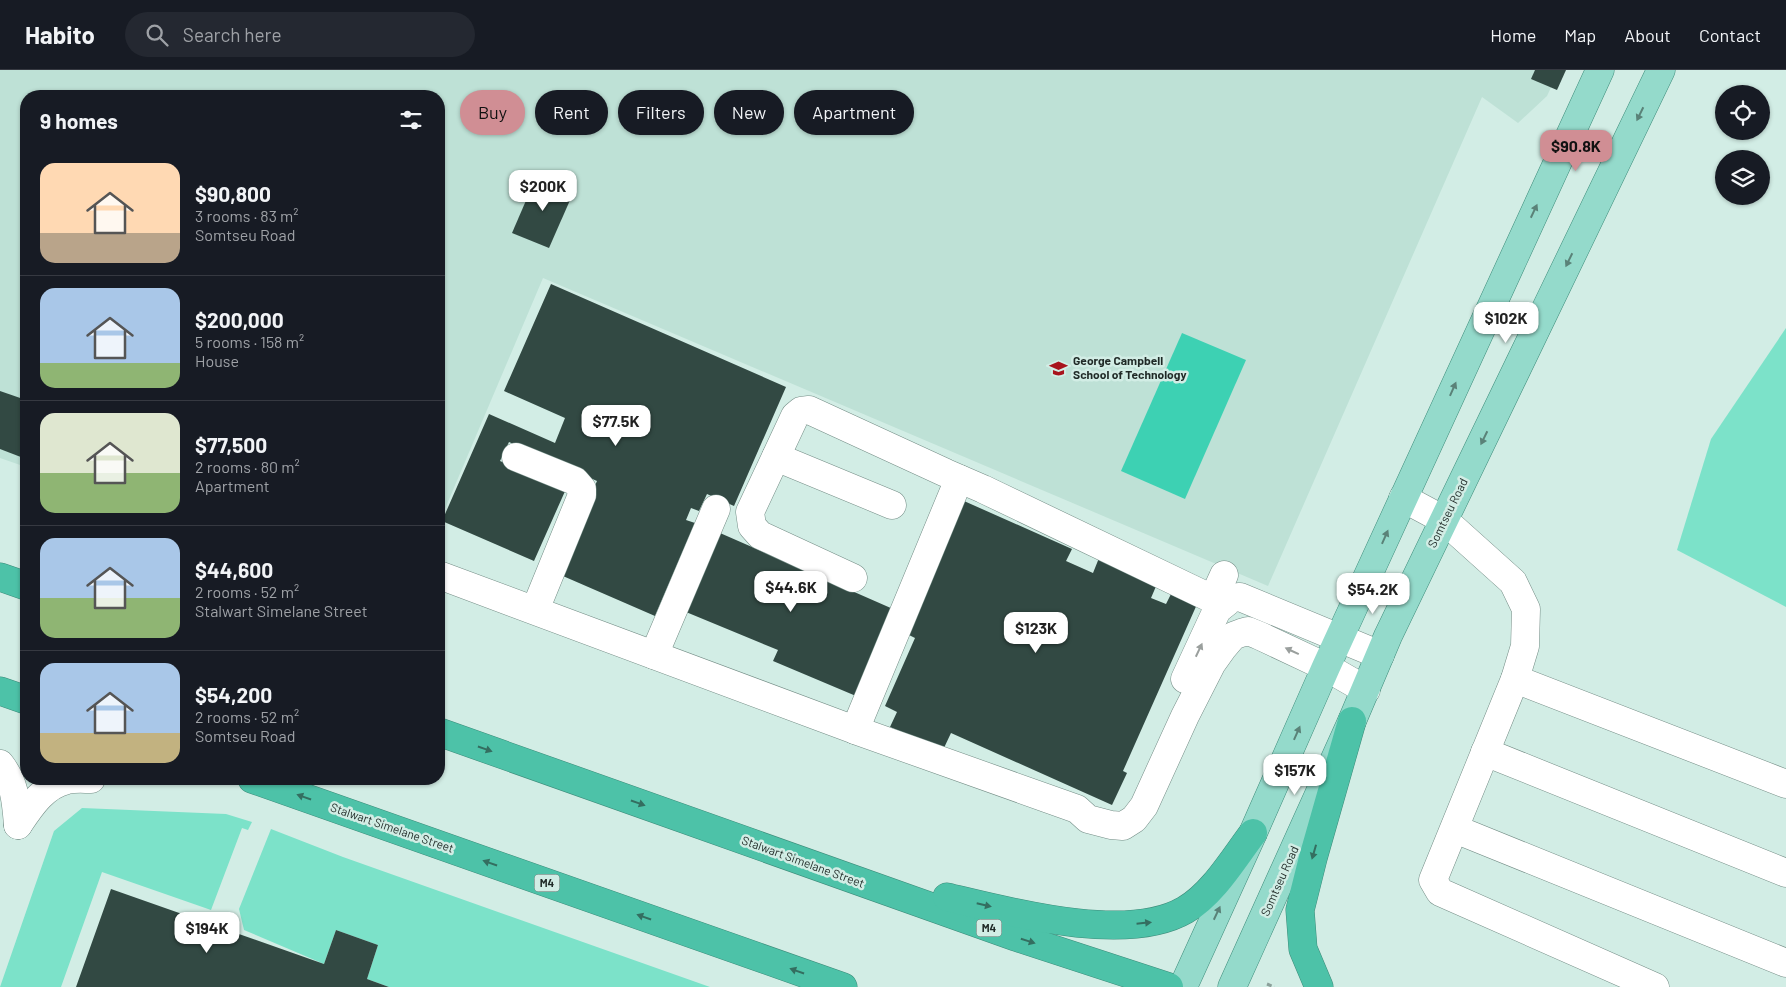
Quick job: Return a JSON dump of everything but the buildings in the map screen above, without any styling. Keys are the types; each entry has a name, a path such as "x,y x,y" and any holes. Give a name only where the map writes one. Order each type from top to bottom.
{"highway":[{"path":"0,577 20,584"},
{"path":"0,691 20,698"},
{"path":"1319,987 1303,949 1300,910 1312,858 1352,721"},
{"name":"Stalwart Simelane Street","path":"445,734 1016,937 1169,987"},
{"name":"Stalwart Simelane Street","path":"269,785 843,987"},
{"path":"817,866 1025,915 1080,923 1128,925 1156,922 1185,910 1208,892 1253,833"}],"main road":[{"path":"1183,987 1326,666 1600,70"},
{"name":"Somtseu Road","path":"1232,987 1380,655 1661,70"}],"lane":[{"path":"853,578 760,535 752,526 750,512 795,416 801,411 809,410 1220,593 1232,598 1240,597 1380,655"},
{"path":"776,456 892,505"},
{"path":"516,457 575,482 582,488 582,495 535,610"},
{"path":"855,730 959,478"},
{"path":"1403,498 1444,520 1512,582 1526,609 1525,646 1514,679 1433,880 1435,886 1440,892 1656,987"},
{"path":"654,655 716,508"},
{"path":"445,577 855,730 1077,809 1091,808 1113,812 1126,808 1178,713 1217,656 1233,636 1240,633 1248,631 1258,635 1326,666 1366,690"},
{"path":"1178,713 1217,610 1220,593"},
{"path":"1514,679 1786,784"},
{"path":"1485,752 1786,873"},
{"path":"0,764 5,770 16,794 18,825 34,800 54,785"},
{"path":"1455,828 1786,963"}],"shaded area":[{"name":"George Campbell School of Technology","path":"0,70 1559,70 1547,96 1518,123 1482,97 1268,586 543,278 445,509 445,90 20,90 20,465 0,458"},
{"path":"1786,328 1786,607 1677,550 1711,439"},
{"path":"1182,333 1246,360 1185,499 1121,471"},
{"path":"82,808 226,814 252,822 248,830 242,828 211,910 102,872 61,987 0,987 54,831"},
{"path":"271,829 343,857 710,987 389,987 367,979 378,945 336,930 324,964 244,930 239,909"}],"place":[{"name":"George Campbell School of Technology","path":"1059,368"}]}
